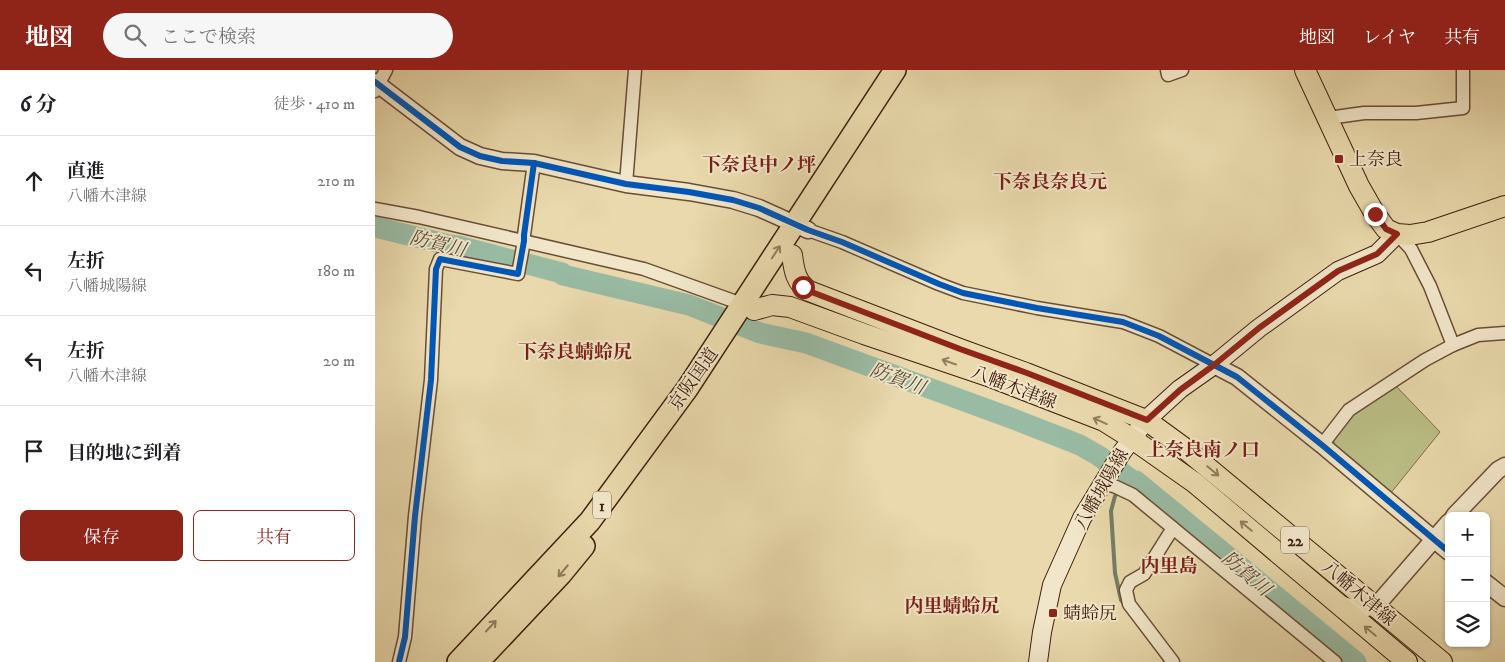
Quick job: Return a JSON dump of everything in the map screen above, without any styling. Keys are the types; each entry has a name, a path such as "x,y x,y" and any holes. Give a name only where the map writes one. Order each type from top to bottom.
{"highway":[{"name":"京阪国道","path":"478,662 561,574 654,459 898,70"},
{"name":"京阪国道","path":"747,309 792,255 801,227"},
{"name":"京阪国道","path":"457,662 590,521 687,389 732,333"}],"main road":[{"path":"1305,70 1359,186 1386,229 1397,234 1410,235 1428,232 1505,206"},
{"name":"八幡城陽線","path":"1038,662 1052,585 1082,518 1127,445 1147,420 1180,390 1259,328 1338,271 1377,254 1397,234"},
{"name":"八幡木津線","path":"792,255 796,276 803,287 809,291 1147,420 1183,447 1442,662"},
{"name":"八幡木津線","path":"747,309 772,305 789,307 997,380 1104,422 1127,445 1195,483 1407,662"}],"street":[{"path":"627,184 635,70"},
{"path":"1167,70 1168,75 1182,70"},
{"path":"1328,118 1364,113 1416,114 1463,108 1463,70"},
{"path":"379,82 460,147 480,156 534,163 627,184 733,200 759,208 939,284 963,292 1029,306 1123,322 1159,336 1237,377 1322,445 1445,549"},
{"path":"399,662 405,638 415,516 431,380 436,269 440,259 518,274 525,241 523,235 534,163"},
{"path":"375,209 419,217 643,269 747,309"},
{"path":"1397,234 1411,249 1430,286 1453,345"},
{"path":"1322,445 1349,410 1425,360 1453,345 1478,336 1505,333"},
{"path":"1458,512 1498,470 1505,466"},
{"path":"1102,484 1114,486 1133,495 1335,662"},
{"path":"1336,602 1358,610 1376,606 1445,526"},
{"path":"1173,528 1144,574 1130,582 1126,590 1129,604 1173,662"},
{"path":"1490,585 1505,598"}],"green space":[{"path":"1395,385 1440,432 1390,494 1334,445 1334,437 1352,411"}],"waterway":[{"name":"防賀川","path":"375,227 458,246 562,273 563,275 689,305 760,333 806,343 1080,445 1099,456 1133,481 1136,481 1356,662"},
{"path":"1125,605 1121,600 1115,573 1111,511 1115,496 1128,476"}],"cycle path":[{"path":"375,82 460,147 480,156 502,161 534,163 626,184 733,200 759,208 963,293 1037,308 1123,322 1159,336 1237,377 1322,445 1445,549"},
{"path":"399,662 405,637 415,516 431,380 436,269 440,259 518,274 534,163"}],"place":[{"name":"上奈良","path":"1339,159"},
{"name":"蜻蛉尻","path":"1053,613"}],"district":[{"name":"下奈良中ノ坪","path":"759,164"},
{"name":"下奈良奈良元","path":"1050,181"},
{"name":"下奈良蜻蛉尻","path":"575,351"},
{"name":"上奈良南ノ口","path":"1203,449"},
{"name":"内里島","path":"1169,565"},
{"name":"内里蜻蛉尻","path":"952,605"}],"route":[{"path":"803,287 809,291 1147,420 1180,390 1259,328 1338,271 1377,254 1397,234 1386,229 1375,214"}]}
